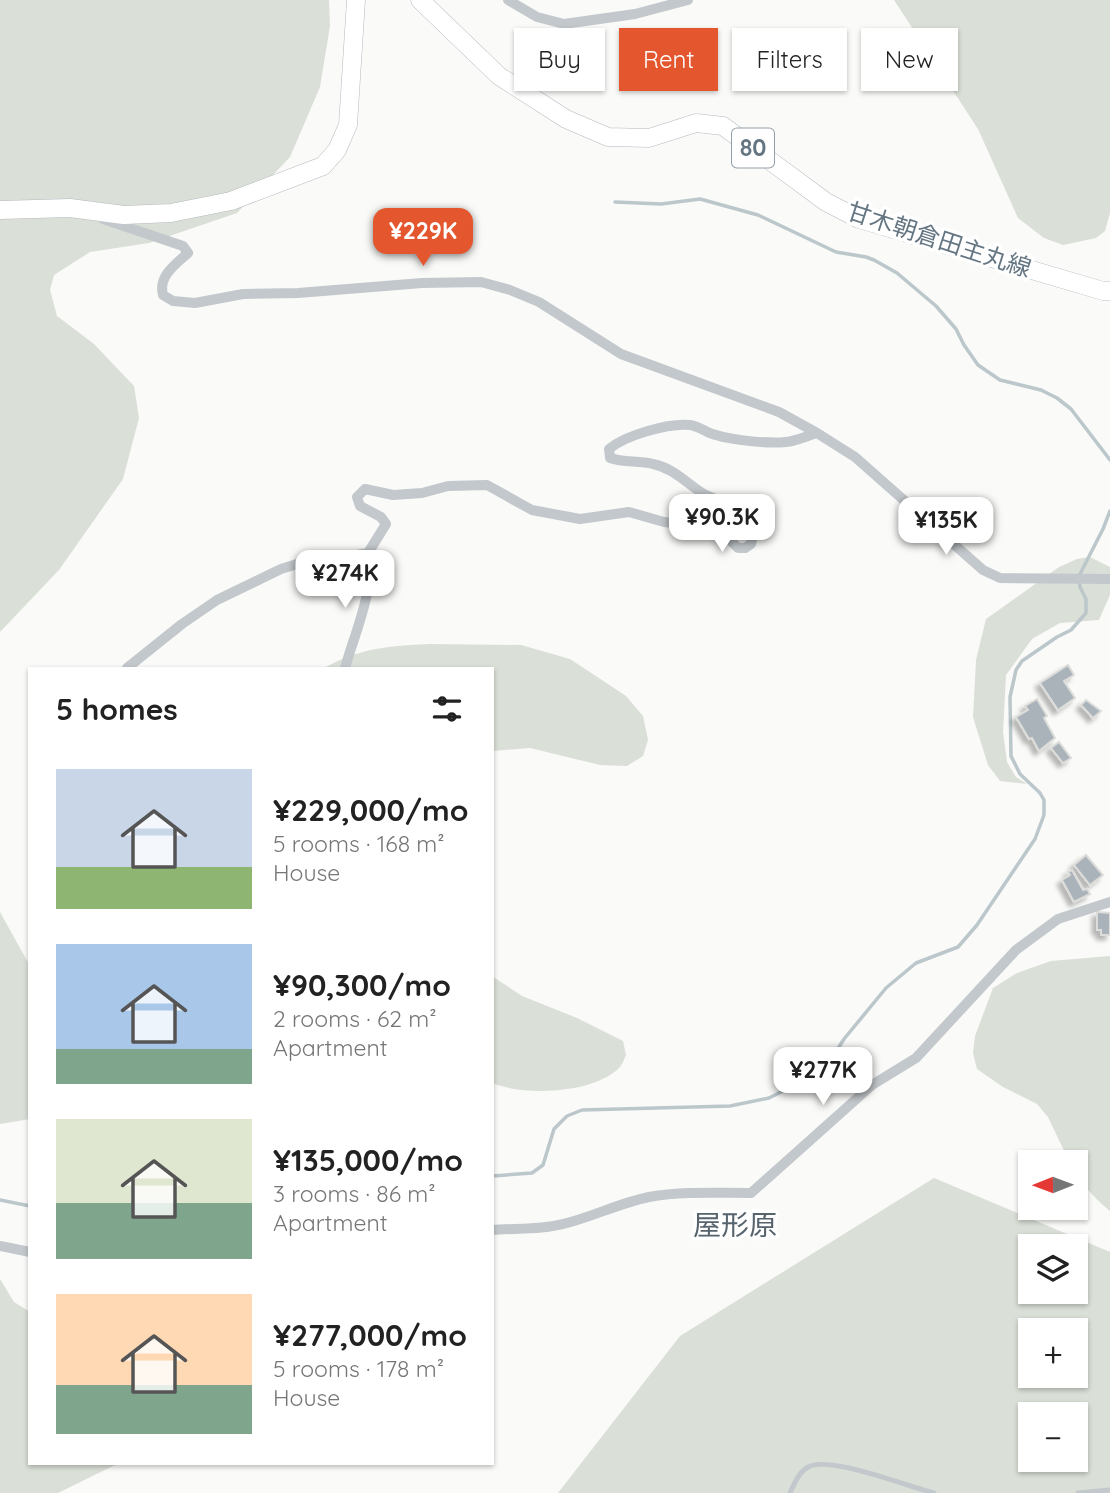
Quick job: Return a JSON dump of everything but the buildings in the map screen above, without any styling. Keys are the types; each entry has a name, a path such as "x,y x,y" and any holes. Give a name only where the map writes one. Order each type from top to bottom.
{"main road":[{"path":"0,210 70,208 124,215 171,213 231,201 323,166 337,150 348,125 356,0"},
{"name":"甘木朝倉田主丸線","path":"420,0 499,76 566,119 608,137 649,138 696,123 723,125 826,202 859,219 1110,291"}],"street":[{"path":"509,0 537,17 564,24 635,14 688,0"},
{"path":"70,208 183,246 188,253 165,275 160,285 163,295 173,301 195,303 243,294 481,282 539,302 621,354 779,412 817,433 855,457 983,570 1000,578 1110,579"},
{"path":"128,667 217,600 270,575 316,558 352,556 368,552 386,524 381,517 360,506 357,497 365,489 393,495 422,494 447,486 487,485 532,510 580,519 629,512 671,524 700,526 723,533 738,548 745,548 751,544 754,534 750,521 734,508 704,494 670,469 652,463 621,462 610,458 609,449 639,434 667,427 691,425 718,436 751,440 785,442 817,433"},
{"path":"345,667 369,584 371,567 368,552"},
{"path":"494,1230 567,1223 588,1214 649,1197 751,1193 872,1085 916,1058 1016,950 1058,919 1110,902"},
{"path":"0,1246 28,1252"}],"lane":[{"path":"790,1493 809,1466 821,1464 840,1465 934,1493"},
{"path":"1078,1493 1110,1490"}],"shaded area":[{"path":"0,0 329,0 330,26 320,87 290,157 237,213 149,243 90,252 54,275 50,290 57,316 94,344 134,386 139,418 123,479 59,570 0,632"},
{"path":"894,0 1110,0 1110,213 1105,231 1096,238 1063,245 1044,238 1018,218 978,129 953,91 958,91 958,28 912,28"},
{"path":"1090,557 1110,567 1110,595 1099,620 1060,623 1032,639 1006,675 1003,732 1007,762 1016,777 1027,784 1000,781 988,765 973,717 976,660 986,619 1059,567"},
{"path":"521,645 570,659 626,696 643,716 648,740 643,756 627,766 600,765 530,748 494,751 494,667 326,667 350,656 400,646"},
{"path":"0,912 28,962 28,1119 0,1124"},
{"path":"1110,956 1110,1211 1088,1189 1088,1150 1064,1150 1048,1117 1037,1104 1003,1087 977,1069 973,1053 975,1036 993,988 1017,973 1051,961"},
{"path":"494,977 522,996 577,1018 623,1041 626,1055 621,1066 591,1084 539,1091 494,1084"},
{"path":"934,1178 1018,1213 1018,1220 1034,1220 1067,1234 1018,1234 1018,1304 1088,1304 1088,1243 1110,1252 1110,1493 558,1493 680,1336"},
{"path":"0,1279 14,1302 28,1311 28,1465 115,1465 58,1493 0,1493"}],"waterway":[{"path":"615,202 661,204 700,199 758,215 836,252 874,260 897,273 936,306 956,329 978,365 1000,380 1041,390 1071,409 1110,460"},
{"path":"494,1176 532,1173 543,1165 554,1129 567,1116 582,1110 730,1106 769,1098 807,1079 830,1061 844,1039 886,988 916,963 958,947 977,925 1035,839 1044,815 1044,800 1020,774 1011,756 1010,697 1016,670 1022,661 1071,630 1086,613 1086,599 1080,587 1079,576 1110,511"},
{"path":"0,1200 28,1206"}],"district":[{"name":"屋形原","path":"735,1225"}]}
